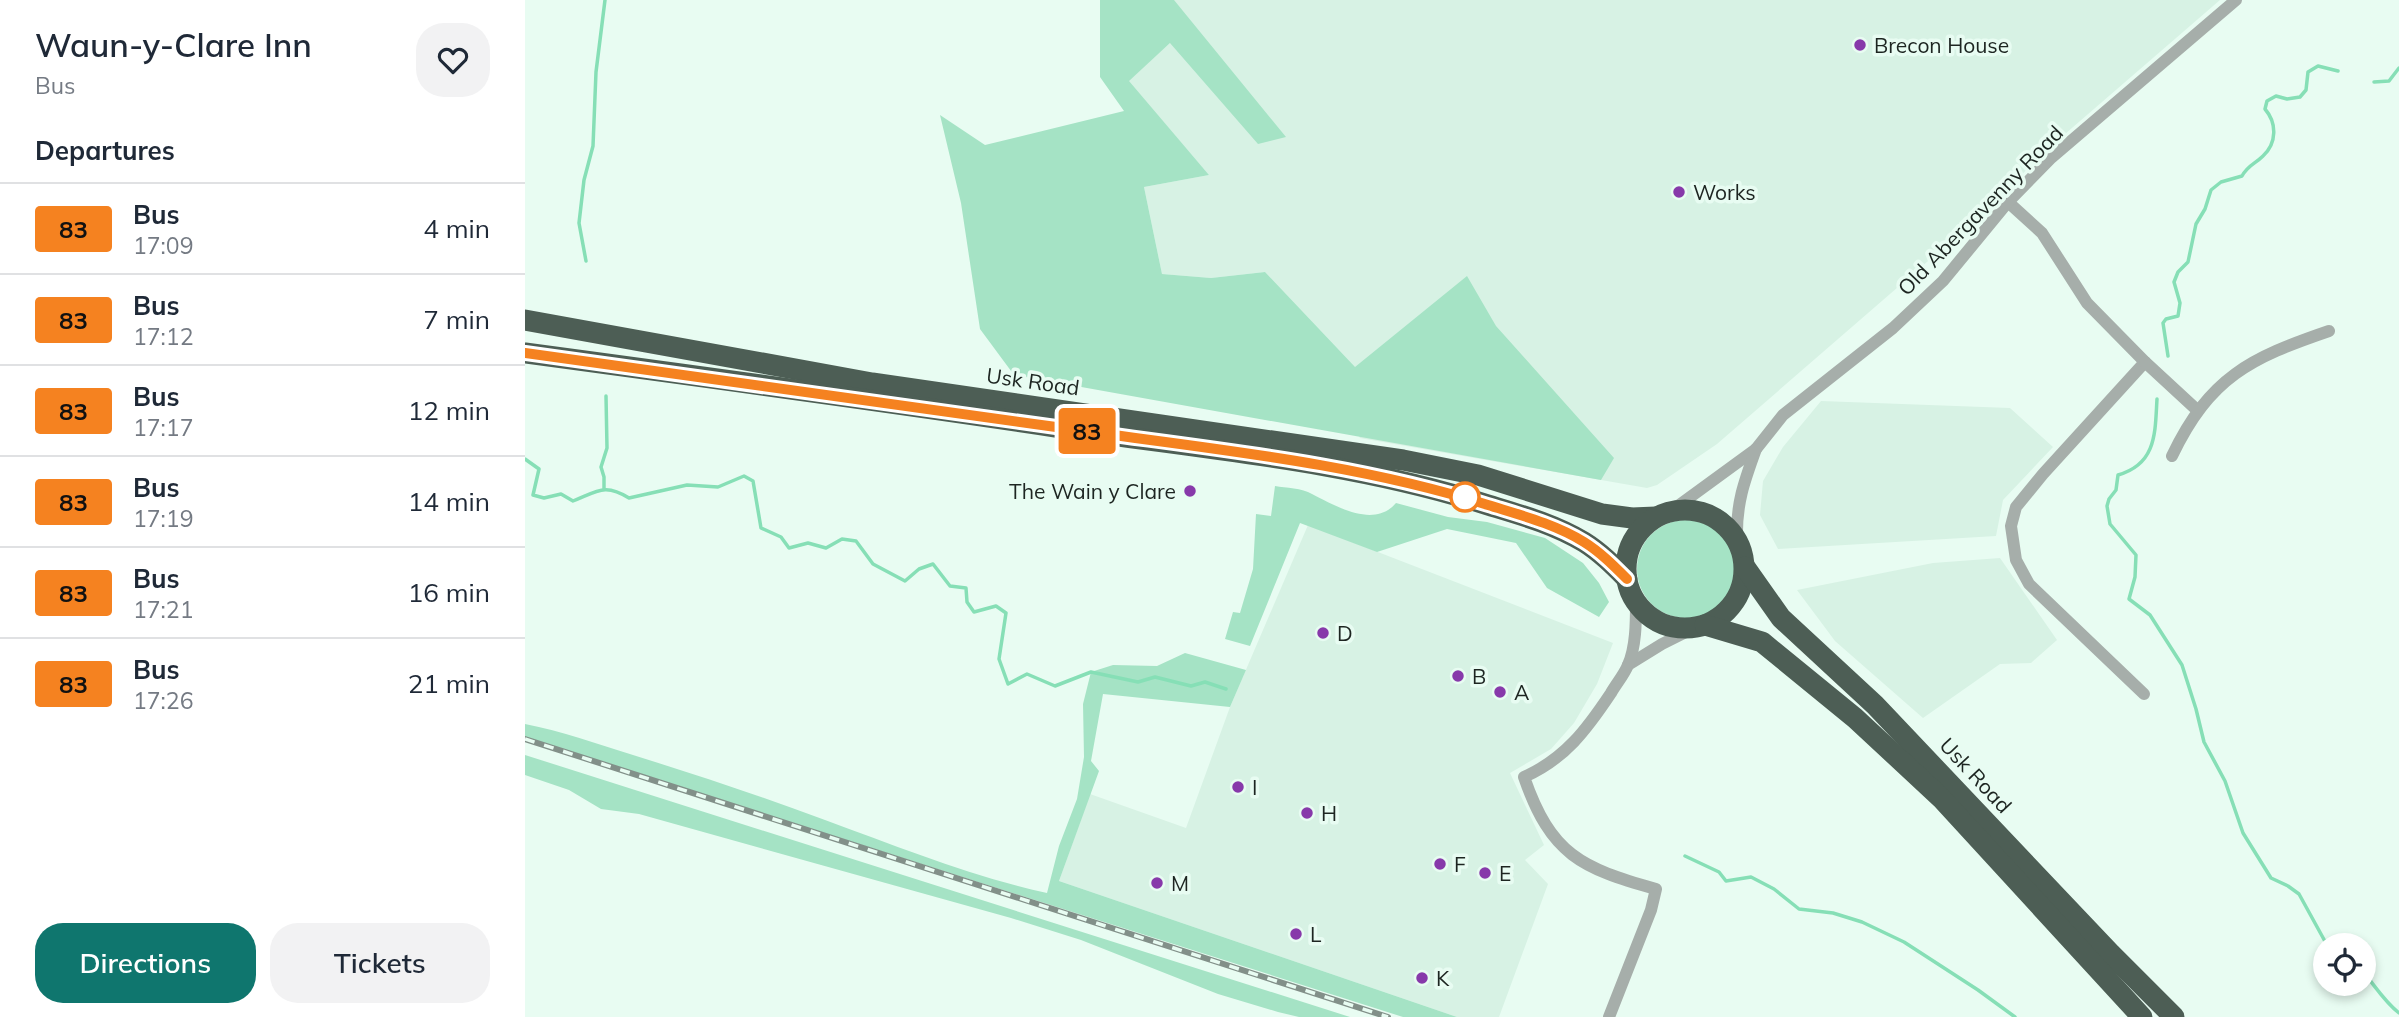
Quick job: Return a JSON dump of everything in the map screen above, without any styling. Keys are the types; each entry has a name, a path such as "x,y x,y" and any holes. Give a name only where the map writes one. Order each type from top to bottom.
{"highway":[{"name":"Usk Road","path":"525,320 872,383 1403,460 1478,475 1602,514 1632,518 1664,514"},
{"name":"Usk Road","path":"525,353 1327,466 1395,479 1463,496 1564,532 1600,553 1627,579"},
{"path":"1690,510 1709,514 1725,524 1737,539 1742,553 1745,567 1742,588 1731,607 1723,615 1699,626 1683,628 1651,618 1636,601 1627,579 1630,548 1640,530 1664,514 1690,510"},
{"name":"Usk Road","path":"1745,567 1781,618 1875,705 2174,1017"},
{"name":"Usk Road","path":"1699,626 1762,642 1855,718 1941,799 2142,1017"}],"street":[{"name":"Old Abergavenny Road","path":"1756,449 1783,415 1893,328 1943,281 2008,202 2050,159 2236,0"},
{"path":"2008,202 2042,233 2087,303 2197,410"},
{"path":"2172,456 2197,410 2217,388 2247,366 2280,348 2329,331"},
{"path":"2144,694 2029,584 2016,560 2011,526 2016,507 2145,362"},
{"path":"1664,514 1756,449"},
{"path":"1737,539 1740,491 1756,449"},
{"path":"1609,1017 1657,889 1611,876 1572,857 1556,841 1542,820 1524,777 1548,764 1576,741 1628,665 1636,623 1636,601"},
{"path":"1628,665 1699,626"}],"shaded area":[{"path":"1159,0 2220,0 2065,134 1950,242 1717,444 1657,485 1647,488 1360,438 1265,272 1211,278 1162,274 1144,187 1209,175 1128,81 1170,43"},
{"path":"1821,401 2010,408 2053,447 2003,500 1996,536 1778,549 1760,515 1763,481 1783,447"},
{"path":"1308,525 1613,643 1597,684 1574,723 1551,749 1510,773 1544,845 1525,860 1548,884 1499,1017 1457,1017 1059,881 1090,794 1186,828 1230,707"},
{"path":"2000,558 2057,640 2031,663 2000,664 1923,718 1835,641 1797,590 1933,563"}],"green space":[{"path":"1100,0 1174,0 1286,137 1258,144 1170,43 1129,81 1209,175 1144,187 1162,274 1211,278 1265,272 1355,367 1467,276 1496,326 1614,458 1601,480 1014,375 980,329 961,203 940,115 985,145 1124,111 1100,77"},
{"path":"1275,486 1304,490 1355,513 1377,514 1387,511 1396,503 1448,517 1487,522 1545,538 1583,563 1599,583 1609,602 1599,617 1547,588 1516,543 1447,529 1377,552 1300,523 1250,646 1225,639 1233,612 1240,613 1253,569 1256,514 1271,516"},
{"path":"1686,520 1705,524 1721,534 1731,550 1735,569 1731,588 1721,604 1705,614 1686,618 1667,614 1651,604 1641,588 1637,569 1641,550 1651,534 1667,524"},
{"path":"1185,653 1246,670 1230,707 1103,694 1091,761 1099,771 1059,881 1457,1017 1403,1017 525,738 525,724 566,734 753,794 962,870 1047,893 1059,846 1077,799 1084,757 1083,704 1091,672 1113,665 1157,666"},
{"path":"525,755 1350,1017 1299,1017 1278,1012 1218,994 1081,940 1011,918 639,814 601,809 569,790 525,775"}],"waterway":[{"path":"586,261 579,223 584,180 593,146 596,72 605,0"},
{"path":"2168,356 2163,323 2166,319 2178,316 2180,303 2174,282 2178,272 2188,262 2196,224 2205,209 2211,190 2221,182 2242,176 2268,151 2274,133 2272,120 2265,109 2267,101 2276,96 2287,99 2300,97 2306,90 2308,72 2318,66 2338,71"},
{"path":"2374,82 2389,81 2399,68"},
{"path":"604,489 601,467 607,448 606,396"},
{"path":"2157,399 2154,435 2147,455 2131,470 2118,475 2116,490 2107,506 2110,524 2136,555 2135,577 2129,599 2150,615 2182,665 2204,742 2225,781 2243,833 2271,878 2299,894 2320,933"},
{"path":"525,459 539,469 533,495 544,498 561,494 573,501 601,490 614,491 629,498 687,485 718,487 744,476 753,481 761,528 781,537 789,548 808,543 826,548 842,539 856,541 873,564 905,581 919,569 933,564 950,586 966,588 967,602 974,612 996,606 1006,613 999,659 1008,684 1027,674 1055,686 1091,672 1138,682 1155,677 1191,686 1205,682 1226,689"},
{"path":"1685,856 1719,872 1726,881 1751,877 1774,889 1799,909 1833,913 1862,922 1904,942 2015,1017"},
{"path":"2376,989 2399,1013"}],"railway":[{"path":"525,739 1388,1017"}],"bus line":[{"name":"83","path":"525,353 997,418 1327,466 1395,479 1463,496 1564,532 1593,548 1627,579"}],"place":[{"name":"Brecon House","path":"1860,45"},
{"name":"Works","path":"1679,192"},
{"name":"The Wain y Clare","path":"1190,491"},
{"name":"D","path":"1323,633"},
{"name":"B","path":"1458,676"},
{"name":"A","path":"1500,692"},
{"name":"I","path":"1238,787"},
{"name":"H","path":"1307,813"},
{"name":"F","path":"1440,864"},
{"name":"E","path":"1485,873"},
{"name":"M","path":"1157,883"},
{"name":"L","path":"1296,934"},
{"name":"K","path":"1422,978"}]}
